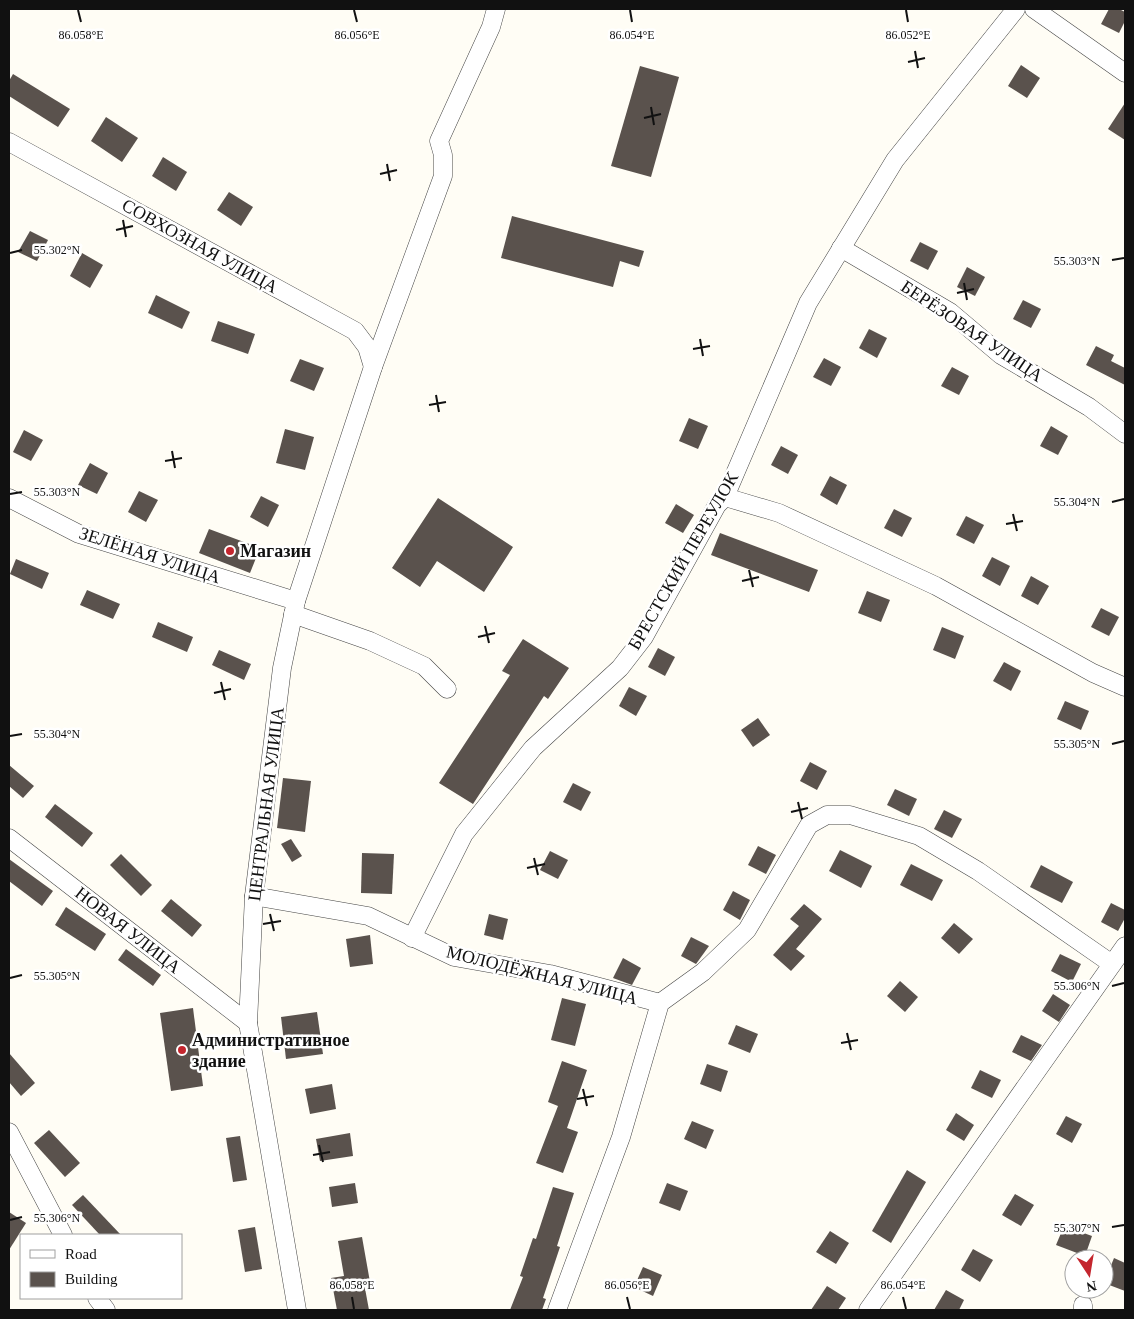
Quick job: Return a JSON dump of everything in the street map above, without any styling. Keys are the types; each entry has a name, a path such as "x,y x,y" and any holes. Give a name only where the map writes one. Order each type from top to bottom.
{"street":[{"name":"ЦЕНТРАЛЬНАЯ УЛИЦА","path":"297,1310 248,1023 254,896 282,668 294,608 373,367 443,176 443,155 439,141 491,27 496,9"},
{"name":"БРЕСТСКИЙ ПЕРЕУЛОК","path":"412,938 464,834 533,748 620,668 644,638 717,505 725,496 808,303 895,160 1016,9"},
{"path":"1034,9 1125,73"},
{"name":"СОВХОЗНАЯ УЛИЦА","path":"9,142 355,331 367,347 373,367"},
{"name":"БЕРЁЗОВАЯ УЛИЦА","path":"841,248 950,312 1001,356 1089,407 1125,434"},
{"path":"725,496 779,513 936,586 1093,673 1125,688"},
{"name":"ЗЕЛЁНАЯ УЛИЦА","path":"9,498 80,534 294,608 370,641 424,666 446,689"},
{"path":"557,1310 620,1137 660,1003 702,972 747,930 809,825 828,815 850,815 919,836 978,871 1112,964"},
{"name":"НОВАЯ УЛИЦА","path":"9,838 248,1023"},
{"name":"МОЛОДЁЖНАЯ УЛИЦА","path":"254,896 368,916 454,957 550,974 660,1003"},
{"path":"868,1310 1125,946"},
{"path":"9,1132 14,1156 62,1234"},
{"path":"98,1299 106,1310"}],"building":[{"path":"1109,9 1119,9 1125,12 1125,21 1119,33 1101,24"},
{"path":"1021,65 1040,78 1027,98 1008,86"},
{"path":"640,66 679,77 651,177 611,166"},
{"path":"13,74 70,109 58,127 9,96 9,81"},
{"path":"1125,103 1125,140 1108,129"},
{"path":"106,117 138,138 122,162 91,141"},
{"path":"163,157 187,172 176,191 152,176"},
{"path":"229,192 253,207 241,226 217,210"},
{"path":"512,216 644,251 639,267 620,261 613,287 501,258"},
{"path":"30,231 48,240 37,261 18,252"},
{"path":"920,242 938,251 928,270 910,261"},
{"path":"82,253 103,265 90,288 70,276"},
{"path":"967,267 985,277 975,296 957,287"},
{"path":"156,295 190,312 182,329 148,313"},
{"path":"1023,300 1041,309 1031,328 1013,319"},
{"path":"218,321 255,334 248,354 211,341"},
{"path":"869,329 887,338 877,358 859,348"},
{"path":"1096,346 1114,355 1111,361 1125,368 1125,385 1086,365"},
{"path":"824,358 841,367 831,386 813,377"},
{"path":"300,359 324,368 314,391 290,381"},
{"path":"952,367 969,376 959,395 941,386"},
{"path":"689,418 708,426 698,449 679,441"},
{"path":"1051,426 1068,436 1058,455 1040,446"},
{"path":"285,429 314,437 305,470 276,463"},
{"path":"24,430 43,440 31,461 13,452"},
{"path":"781,446 798,455 788,474 771,465"},
{"path":"90,463 108,473 97,494 78,485"},
{"path":"830,476 847,485 837,505 820,495"},
{"path":"139,491 158,500 146,522 128,512"},
{"path":"261,496 279,505 268,527 250,517"},
{"path":"438,498 513,547 484,592 437,561 420,587 392,568"},
{"path":"676,504 694,515 683,533 665,523"},
{"path":"894,509 912,518 902,537 884,528"},
{"path":"966,516 984,525 974,544 956,535"},
{"name":"Магазин","path":"209,529 260,548 250,573 199,553"},
{"path":"720,533 818,570 809,592 711,555"},
{"path":"992,557 1010,566 1000,586 982,576"},
{"path":"16,559 49,573 42,589 10,574"},
{"path":"1031,576 1049,586 1038,605 1021,596"},
{"path":"87,590 120,604 113,619 80,605"},
{"path":"867,591 890,600 881,622 858,613"},
{"path":"1101,608 1119,617 1109,636 1091,627"},
{"path":"158,622 193,637 187,652 152,637"},
{"path":"942,627 964,636 955,659 933,650"},
{"path":"523,639 569,668 548,699 544,696 473,804 439,783 510,675 502,671"},
{"path":"658,648 675,657 665,676 648,667"},
{"path":"219,650 251,664 244,680 212,665"},
{"path":"1004,662 1021,671 1011,691 993,681"},
{"path":"629,687 647,696 636,716 619,706"},
{"path":"1065,701 1089,711 1081,730 1057,719"},
{"path":"758,718 770,735 753,747 741,730"},
{"path":"810,762 827,771 817,790 800,781"},
{"path":"9,765 34,786 23,798 9,786"},
{"path":"283,778 311,781 305,832 277,828"},
{"path":"573,783 591,792 581,811 563,802"},
{"path":"895,789 917,799 909,816 887,805"},
{"path":"55,804 93,833 82,847 45,817"},
{"path":"944,810 962,819 952,838 934,829"},
{"path":"291,839 302,856 292,862 281,844"},
{"path":"758,846 776,855 766,874 748,865"},
{"path":"840,850 872,866 861,888 829,871"},
{"path":"550,851 568,860 558,879 540,870"},
{"path":"362,853 394,854 392,894 361,893"},
{"path":"121,854 152,885 141,896 110,865"},
{"path":"9,859 53,891 42,906 9,881"},
{"path":"911,864 943,880 932,901 900,885"},
{"path":"1041,865 1073,882 1062,903 1030,887"},
{"path":"733,891 750,900 740,920 723,910"},
{"path":"171,899 202,925 192,937 161,911"},
{"path":"1111,903 1125,910 1125,918 1118,931 1101,922"},
{"path":"804,904 822,919 796,949 805,956 791,971 773,955 799,926 790,919"},
{"path":"66,907 106,934 95,951 55,925"},
{"path":"489,914 508,919 503,940 484,935"},
{"path":"954,923 973,939 959,954 941,938"},
{"path":"370,935 373,964 350,967 346,939"},
{"path":"691,937 709,946 696,964 681,956"},
{"path":"126,949 161,975 153,986 118,960"},
{"path":"1060,954 1081,964 1072,982 1051,971"},
{"path":"623,958 641,968 632,985 613,978"},
{"path":"900,981 918,997 905,1012 887,996"},
{"path":"1053,994 1070,1005 1059,1022 1042,1011"},
{"path":"562,998 586,1004 575,1046 551,1040"},
{"name":"Административное здание","path":"193,1008 203,1086 171,1091 160,1013"},
{"path":"317,1012 323,1054 286,1059 281,1017"},
{"path":"736,1025 758,1034 750,1053 728,1044"},
{"path":"1021,1035 1042,1045 1031,1061 1012,1052"},
{"path":"9,1053 35,1083 21,1096 9,1082"},
{"path":"562,1061 587,1070 567,1128 578,1132 563,1173 536,1163 558,1106 548,1102"},
{"path":"707,1064 728,1071 721,1092 700,1084"},
{"path":"980,1070 1001,1080 992,1098 971,1088"},
{"path":"332,1084 336,1109 310,1114 305,1089"},
{"path":"956,1113 974,1125 964,1141 946,1130"},
{"path":"1066,1116 1082,1124 1072,1143 1056,1134"},
{"path":"692,1121 714,1130 706,1149 684,1139"},
{"path":"49,1130 80,1163 65,1177 34,1143"},
{"path":"350,1133 353,1156 320,1161 316,1139"},
{"path":"240,1136 247,1180 233,1182 226,1138"},
{"path":"907,1170 926,1182 891,1243 872,1231"},
{"path":"355,1183 358,1203 332,1207 329,1187"},
{"path":"667,1183 688,1191 680,1211 659,1203"},
{"path":"553,1187 574,1193 557,1246 560,1247 543,1298 546,1299 542,1310 510,1310 523,1277 520,1276 533,1238 536,1239"},
{"path":"1015,1194 1034,1205 1021,1226 1002,1215"},
{"path":"83,1195 120,1234 99,1234 72,1205"},
{"path":"9,1212 26,1223 9,1250"},
{"path":"1064,1226 1092,1236 1087,1249 1067,1249 1056,1245"},
{"path":"255,1227 262,1269 245,1272 238,1230"},
{"path":"830,1231 849,1243 836,1264 816,1252"},
{"path":"362,1237 370,1282 364,1283 369,1310 337,1310 331,1278 344,1276 338,1241"},
{"path":"973,1249 993,1260 980,1282 961,1270"},
{"path":"1114,1258 1125,1263 1125,1291 1114,1287"},
{"path":"643,1267 662,1275 653,1296 634,1287"},
{"path":"827,1286 846,1298 838,1310 811,1310"},
{"path":"946,1290 964,1300 959,1310 934,1310"}],"place":[{"name":"Магазин","path":"230,551"},
{"name":"Административное здание","path":"182,1050"}]}
